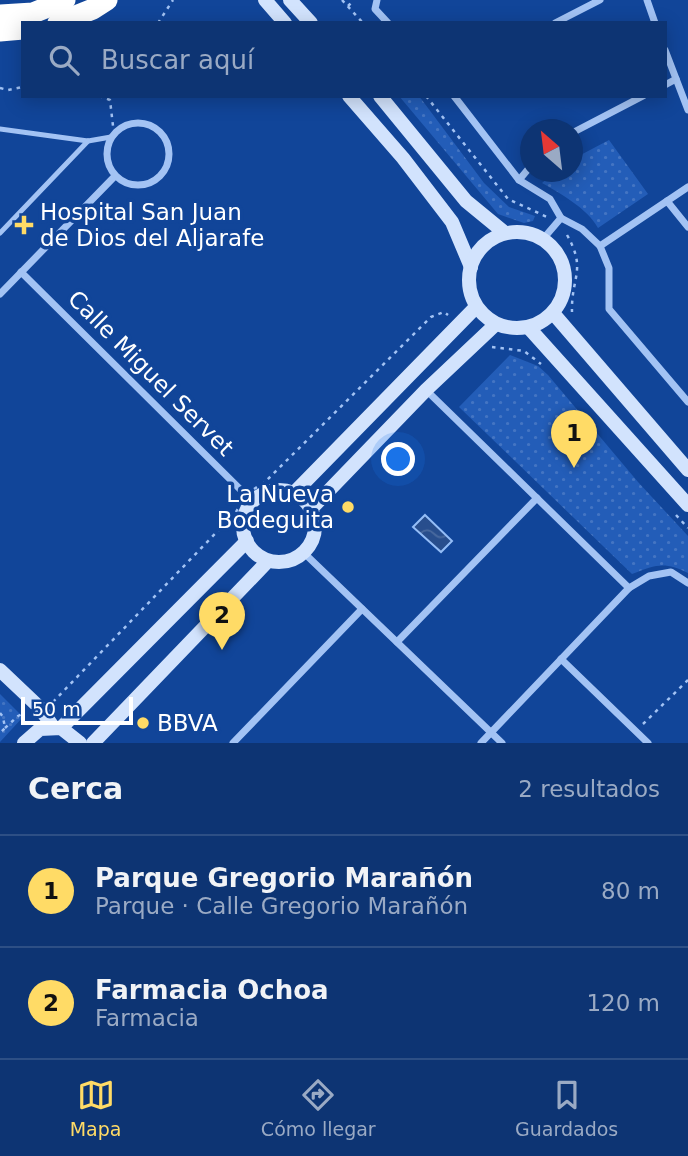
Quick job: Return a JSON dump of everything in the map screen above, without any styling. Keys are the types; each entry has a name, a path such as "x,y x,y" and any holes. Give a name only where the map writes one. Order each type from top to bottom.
{"highway":[{"path":"0,7 24,0"},
{"path":"0,15 33,13 65,0"},
{"path":"63,21 107,0"},
{"path":"0,31 21,29"}],"street":[{"path":"265,0 283,21"},
{"path":"290,0 309,21"},
{"path":"377,0 375,9 386,21"},
{"path":"559,21 600,0"},
{"path":"647,0 654,21"},
{"path":"667,55 688,110"},
{"path":"667,84 676,79"},
{"path":"676,79 688,90"},
{"path":"351,98 403,158 452,222 471,267"},
{"path":"382,98 466,201 505,233"},
{"path":"456,98 519,180 550,199 559,220 582,229 600,246 609,268 609,309 688,402"},
{"path":"583,127 639,98"},
{"path":"133,123 154,126 162,133 170,153 163,174 155,181 134,186 115,176 106,157 113,135 123,126 133,123"},
{"path":"0,294 115,176"},
{"path":"600,246 688,187"},
{"path":"667,201 688,226"},
{"path":"543,239 559,220"},
{"path":"526,232 543,239 553,247 563,262 566,278 562,299 553,313 529,328 511,328 496,324 476,307 469,286 471,267 478,251 489,241 505,233 526,232"},
{"name":"Calle Miguel Servet","path":"21,272 253,502"},
{"path":"294,493 476,307"},
{"path":"553,313 688,470"},
{"path":"311,509 426,390 496,324"},
{"path":"529,328 688,505"},
{"path":"426,390 629,587"},
{"path":"282,490 294,493 304,499 311,509 315,521 314,534 303,552 291,560 268,561 254,551 247,541 243,527 246,512 261,495 282,490"},
{"path":"397,642 537,498"},
{"path":"24,743 40,729 57,728 247,541"},
{"path":"303,552 502,743"},
{"path":"93,743 268,561"},
{"path":"481,743 629,587 649,576 671,572 688,583"},
{"path":"233,743 362,609"},
{"path":"561,659 648,743"},
{"path":"0,670 57,728 80,743"}],"lane":[{"path":"0,129 88,141 113,135"},
{"path":"0,233 88,141"}],"path":[{"path":"159,21 173,0"},
{"path":"342,0 361,21"},
{"path":"348,6 354,0"},
{"path":"0,88 8,90 21,87"},
{"path":"104,98 110,100 113,135"},
{"path":"428,98 508,200 559,220 574,248 578,262 572,315"},
{"path":"636,732 688,680"},
{"path":"0,713 4,717 5,729 0,733"}],"shaded area":[{"path":"401,98 420,98 484,183 509,207 535,216 533,221 524,223 498,214"},
{"path":"609,140 648,194 598,228 580,208 542,183 583,182 583,154"},
{"path":"510,355 538,366 548,375 638,482 688,536 688,573 673,567 660,566 632,574 459,407"},
{"path":"0,694 23,717 0,742"}],"water":[{"path":"425,515 452,541 441,552 413,527"}],"place":[{"name":"Hospital San Juan de Dios del Aljarafe","path":"24,225"},
{"name":"Parque Gregorio Marañón","path":"574,468"},
{"name":"La Nueva Bodeguita","path":"348,507"},
{"name":"Farmacia Ochoa","path":"222,650"},
{"name":"BBVA","path":"143,723"}]}
